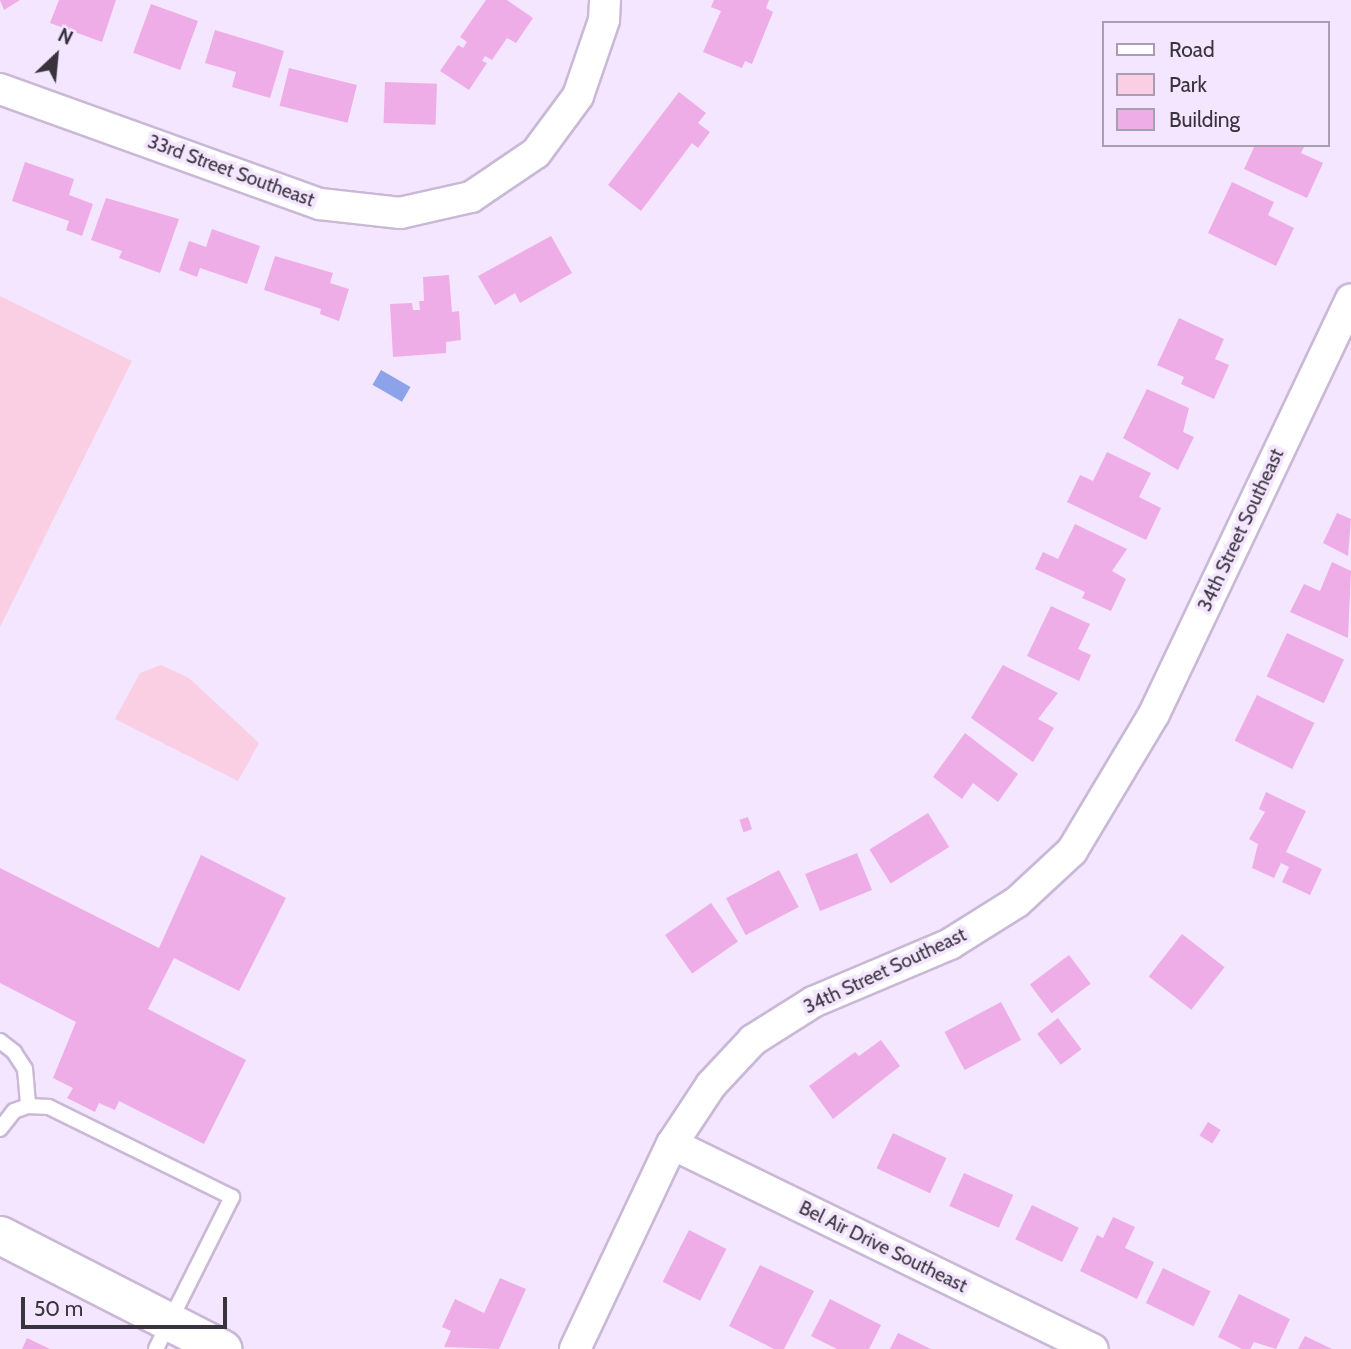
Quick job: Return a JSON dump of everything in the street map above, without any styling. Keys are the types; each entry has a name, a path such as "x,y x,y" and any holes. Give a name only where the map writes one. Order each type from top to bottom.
{"street":[{"name":"33rd Street Southeast","path":"0,89 320,204 401,213 471,197 536,153 578,96 604,20 605,0"},
{"name":"34th Street Southeast","path":"575,1349 672,1144 711,1085 753,1040 813,1002 950,944 1017,902 1072,851 1154,714 1351,299"},
{"name":"Bel Air Drive Southeast","path":"672,1144 1093,1349"},
{"path":"0,1235 163,1335 223,1349"}],"lane":[{"path":"0,1041 25,1069 28,1106"},
{"path":"0,1129 14,1111 28,1106 49,1107 232,1197 163,1335"}],"green space":[{"path":"0,296 132,361 0,627"},
{"path":"161,665 189,678 259,743 238,781 115,719 140,673"}],"water":[{"path":"381,370 410,387 402,402 372,385"}],"building":[{"path":"0,0 20,0 4,10"},
{"path":"59,0 116,0 102,42 50,23"},
{"path":"486,0 507,0 533,18 516,43 507,38 492,60 485,56 482,61 487,63 469,90 440,71 458,45 463,48 467,42 460,37"},
{"path":"714,0 769,0 766,8 773,12 752,64 745,61 742,68 703,52 721,11 711,7"},
{"path":"151,4 198,21 180,70 133,53"},
{"path":"215,30 284,51 270,98 232,87 236,72 205,63"},
{"path":"289,68 357,85 347,123 280,106"},
{"path":"385,82 437,84 436,125 384,123"},
{"path":"679,92 706,113 698,123 710,132 698,148 692,143 641,211 608,185"},
{"path":"1254,147 1304,147 1301,153 1323,163 1307,198 1244,169"},
{"path":"25,162 74,179 69,195 93,204 82,236 66,230 69,221 12,201"},
{"path":"1232,182 1274,202 1268,215 1294,228 1276,266 1208,233"},
{"path":"106,198 179,219 160,273 119,258 122,251 91,240"},
{"path":"212,229 260,246 247,284 200,268 197,277 179,270 189,241 206,247"},
{"path":"551,236 572,273 520,303 515,293 495,305 478,276"},
{"path":"275,256 333,273 330,283 349,289 339,321 320,314 321,309 264,290"},
{"path":"449,275 452,312 459,311 461,340 446,342 446,353 393,357 390,304 412,303 413,310 420,310 419,301 424,301 423,277"},
{"path":"1179,318 1224,339 1215,359 1229,365 1214,399 1181,384 1184,377 1157,365"},
{"path":"1147,389 1189,408 1183,432 1194,437 1178,470 1123,438"},
{"path":"1107,452 1151,473 1139,497 1161,508 1146,540 1067,502 1080,475 1093,481"},
{"path":"1337,513 1351,519 1348,556 1323,543"},
{"path":"1075,524 1127,549 1112,571 1126,579 1111,611 1082,598 1085,592 1035,569 1043,552 1058,559"},
{"path":"1332,562 1351,571 1348,638 1290,612 1304,584 1320,591"},
{"path":"1051,606 1090,624 1078,649 1091,655 1079,681 1027,656"},
{"path":"1287,633 1344,660 1324,703 1267,677"},
{"path":"1003,665 1058,693 1038,719 1054,728 1033,762 971,718"},
{"path":"1257,695 1315,723 1292,769 1235,741"},
{"path":"965,733 1018,774 998,802 973,783 962,799 933,777"},
{"path":"1266,792 1306,811 1286,852 1322,869 1310,895 1282,882 1289,867 1281,863 1274,878 1252,868 1258,844 1249,839 1265,812 1259,809"},
{"path":"928,813 949,847 891,883 869,850"},
{"path":"748,817 752,829 743,832 739,820"},
{"path":"857,853 872,890 820,911 805,874"},
{"path":"201,855 286,898 239,991 174,958 148,1009 246,1060 204,1144 119,1101 115,1110 99,1103 95,1112 67,1098 73,1088 53,1078 76,1022 0,983 0,868 159,948"},
{"path":"779,870 799,907 746,935 726,898"},
{"path":"711,903 738,942 692,974 665,935"},
{"path":"1182,934 1225,967 1191,1010 1149,977"},
{"path":"1069,955 1091,984 1052,1013 1030,984"},
{"path":"1001,1002 1021,1040 965,1070 944,1032"},
{"path":"1058,1018 1081,1049 1061,1065 1037,1034"},
{"path":"881,1040 900,1066 833,1119 809,1086 855,1052 859,1056"},
{"path":"1208,1122 1221,1130 1212,1144 1200,1136"},
{"path":"893,1133 946,1158 930,1193 877,1168"},
{"path":"964,1173 1013,1195 999,1228 949,1206"},
{"path":"1032,1205 1079,1228 1062,1262 1015,1239"},
{"path":"1113,1217 1135,1227 1125,1248 1154,1262 1137,1299 1080,1271 1097,1235 1103,1238"},
{"path":"689,1230 726,1249 700,1301 663,1282"},
{"path":"760,1265 814,1291 784,1349 774,1349 729,1326"},
{"path":"1163,1268 1211,1291 1194,1326 1146,1303"},
{"path":"500,1278 526,1289 499,1349 444,1347 451,1331 442,1327 455,1299 484,1313"},
{"path":"1239,1294 1290,1319 1276,1349 1254,1342 1250,1349 1242,1349 1218,1337"},
{"path":"830,1299 881,1325 869,1349 837,1349 811,1336"},
{"path":"898,1333 931,1349 890,1349"},
{"path":"1305,1336 1332,1349 1298,1349"},
{"path":"27,1338 50,1349 22,1349"}]}
